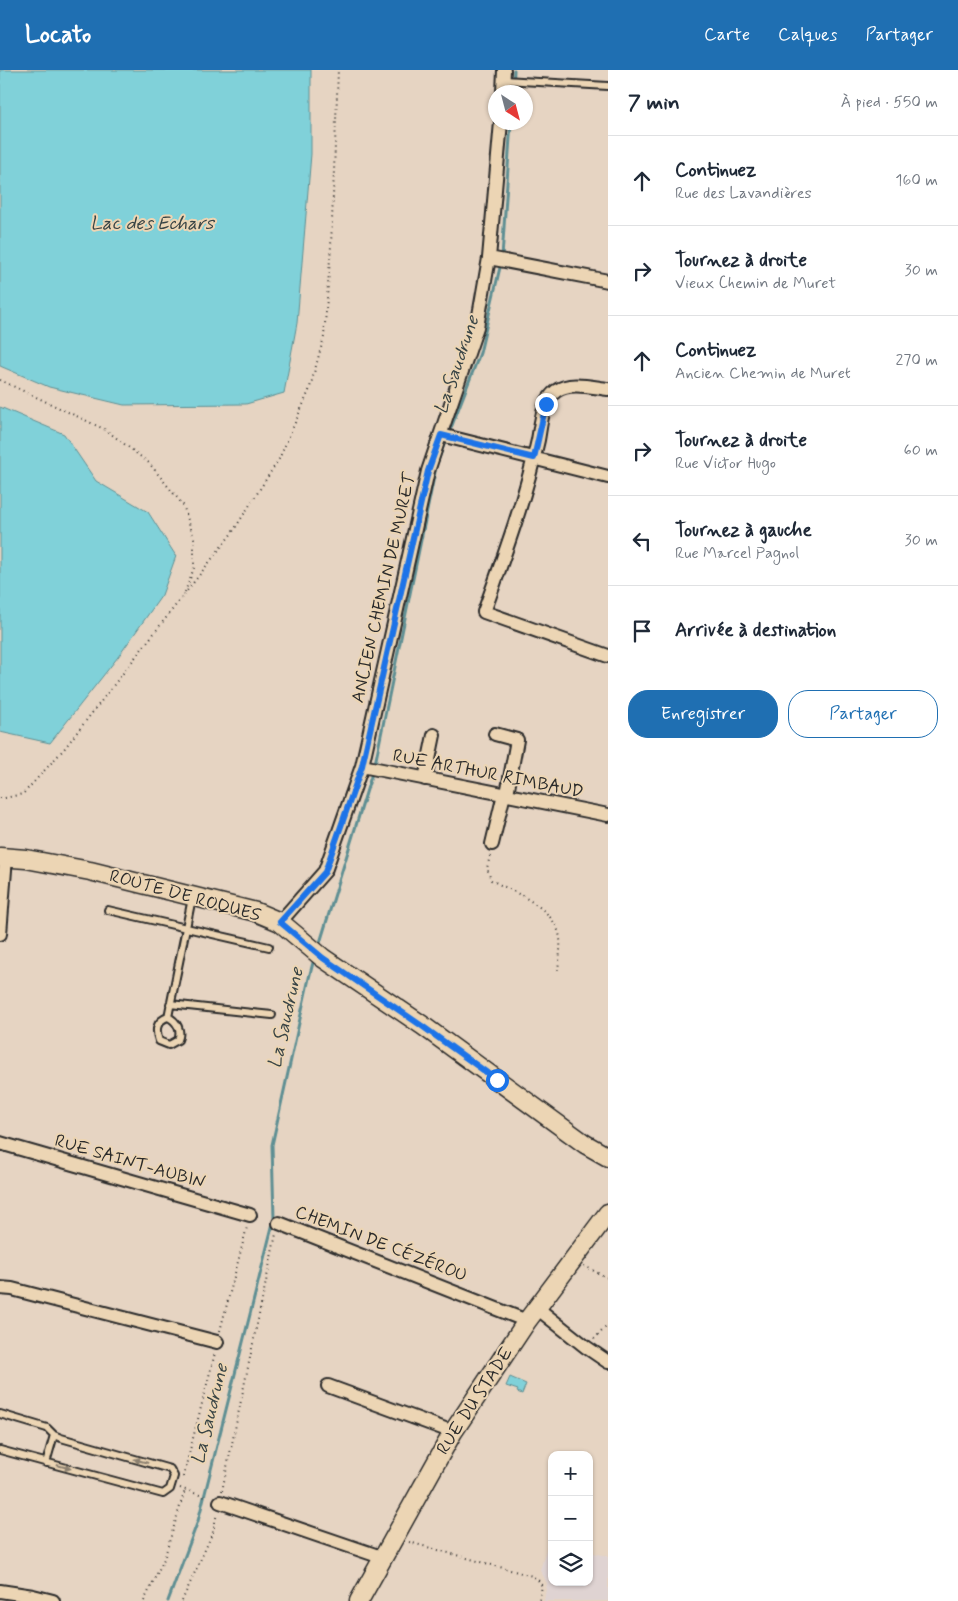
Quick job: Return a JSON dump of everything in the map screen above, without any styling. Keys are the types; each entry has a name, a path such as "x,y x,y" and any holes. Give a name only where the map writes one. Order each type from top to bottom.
{"street":[{"name":"ANCIEN CHEMIN DE MURET","path":"280,922 325,872 362,766 428,471 498,259 500,130"},
{"path":"498,259 608,281"},
{"path":"608,388 567,385 554,392 546,404 534,458 500,568 484,612 608,656"},
{"path":"441,435 608,477"},
{"path":"492,844 518,740 495,734"},
{"path":"425,779 434,735"},
{"name":"RUE ARTHUR RIMBAUD","path":"362,766 608,815"},
{"path":"0,934 3,857"},
{"name":"ROUTE DE ROQUES","path":"3,857 90,871 256,912 280,922 327,961 422,1026 585,1144 608,1157"},
{"name":"RUE SAINT-AUBIN","path":"0,1143 250,1215"},
{"name":"RUE DU STADE","path":"359,1601 453,1432 532,1315 608,1213"},
{"name":"CHEMIN DE CÉZÉROU","path":"278,1223 532,1315 608,1362"},
{"path":"0,1288 12,1289 217,1342"},
{"path":"328,1386 453,1432"},
{"path":"214,1500 384,1558"},
{"path":"0,1591 53,1601"}],"lane":[{"path":"505,81 608,86"},
{"path":"168,1017 192,896"},
{"path":"108,910 269,947"},
{"path":"170,1004 272,1015"},
{"path":"168,1017 174,1021 180,1031 178,1040 169,1045 159,1041 156,1028 163,1018 168,1017"},
{"path":"0,1414 47,1428 54,1435 61,1438 170,1469 174,1476 170,1489 163,1494 0,1450"},
{"path":"46,1463 54,1435"}],"path":[{"path":"0,799 24,794 64,748 232,534 279,459 310,391 324,337 331,246 338,70"},
{"path":"0,380 106,430 149,463 183,505 194,538 194,568 184,594"},
{"path":"492,844 487,868 491,880 538,906 554,922 560,938 558,970"},
{"name":"CHEMIN DE CÉZÉROU","path":"182,1601 213,1532 214,1500 278,1223"},
{"path":"580,1264 608,1278"},
{"path":"586,1347 608,1325"},
{"path":"171,1485 214,1500"},
{"path":"144,1601 164,1560 185,1490"},
{"path":"394,1538 532,1576 542,1586 539,1601"}],"shaded area":[{"path":"548,1544 548,1586 593,1586 593,1553 608,1556 608,1601 544,1601 547,1583 540,1570"}],"water":[{"name":"Lac des Echars","path":"0,70 311,70 311,154 297,323 284,393 246,404 124,405 49,387 0,366"},
{"path":"0,407 64,434 96,481 148,512 176,556 162,595 118,657 50,743 0,732"},
{"path":"510,1377 526,1384 522,1394 517,1392 518,1390 506,1386"}],"waterway":[{"name":"La Saudrune","path":"513,85 514,70"},
{"name":"La Saudrune","path":"502,257 510,130"},
{"name":"La Saudrune","path":"449,433 480,353 501,263"},
{"name":"La Saudrune","path":"438,461 446,439"},
{"name":"La Saudrune","path":"375,764 436,467"},
{"name":"La Saudrune","path":"319,946 373,770"},
{"name":"La Saudrune","path":"168,1601 198,1521 274,1219 272,1145 314,959"}],"route":[{"path":"497,1080 323,958 280,922 325,872 362,766 428,471 441,435 534,458 546,404"}]}
